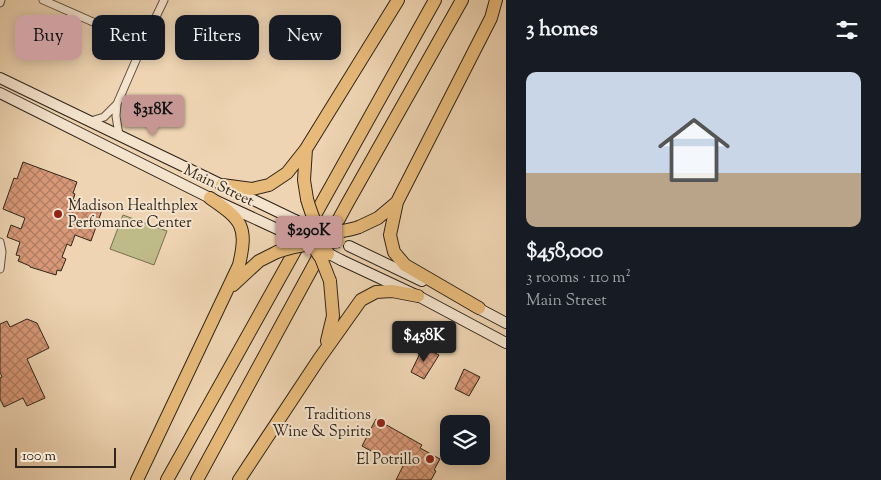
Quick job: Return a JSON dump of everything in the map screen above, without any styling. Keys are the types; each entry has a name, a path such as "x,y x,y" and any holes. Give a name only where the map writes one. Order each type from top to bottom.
{"highway":[{"path":"222,185 252,189 270,185 287,174 306,149 398,0"},
{"path":"166,480 435,0"},
{"path":"197,480 347,204 462,0"},
{"path":"479,308 405,265 394,252 390,235 397,202 491,18 496,0"},
{"path":"306,149 304,180 307,199 313,220 313,236 330,281 333,316 330,333 319,359"},
{"path":"137,480 239,265 244,243 241,227 236,218 210,198"},
{"path":"291,235 313,236 342,232 359,227 378,218 397,202"},
{"path":"225,294 239,278 259,261 277,252 297,246 313,236 344,244"},
{"path":"239,480 360,300 376,292 384,291 418,296"}],"main road":[{"name":"Main Street","path":"0,78 222,185 313,236 341,260 418,296 506,343"},
{"name":"Main Street","path":"0,93 210,198 291,235"},
{"path":"344,244 479,308 506,323"}],"street":[{"path":"43,0 92,22"},
{"path":"157,15 164,0"},
{"path":"120,135 116,116 117,104 136,60"},
{"path":"91,122 104,117 117,104"},
{"path":"0,242 2,252 0,269"}],"shaded area":[{"path":"123,215 167,231 154,265 110,249"}],"building":[{"name":"Madison Healthplex Perfomance Center","path":"23,162 77,182 73,193 75,194 73,200 102,210 91,241 75,235 71,246 67,244 62,257 66,259 61,271 57,270 56,275 18,261 20,256 16,255 20,242 7,237 11,225 21,229 25,218 3,209 14,178 17,179"},
{"path":"27,319 37,323 49,348 27,359 45,398 27,406 23,398 4,407 0,399 0,378 2,377 0,372 0,324 7,321 10,327"},
{"path":"423,347 439,355 424,379 411,372"},
{"path":"464,369 480,377 469,396 455,389"},
{"path":"376,419 422,445 420,448 440,459 431,480 396,480 403,466 390,459 389,461 362,446"}],"place":[{"name":"Madison Healthplex Perfomance Center","path":"58,214"},
{"name":"Traditions Wine & Spirits","path":"381,423"},
{"name":"El Potrillo","path":"430,459"}]}
